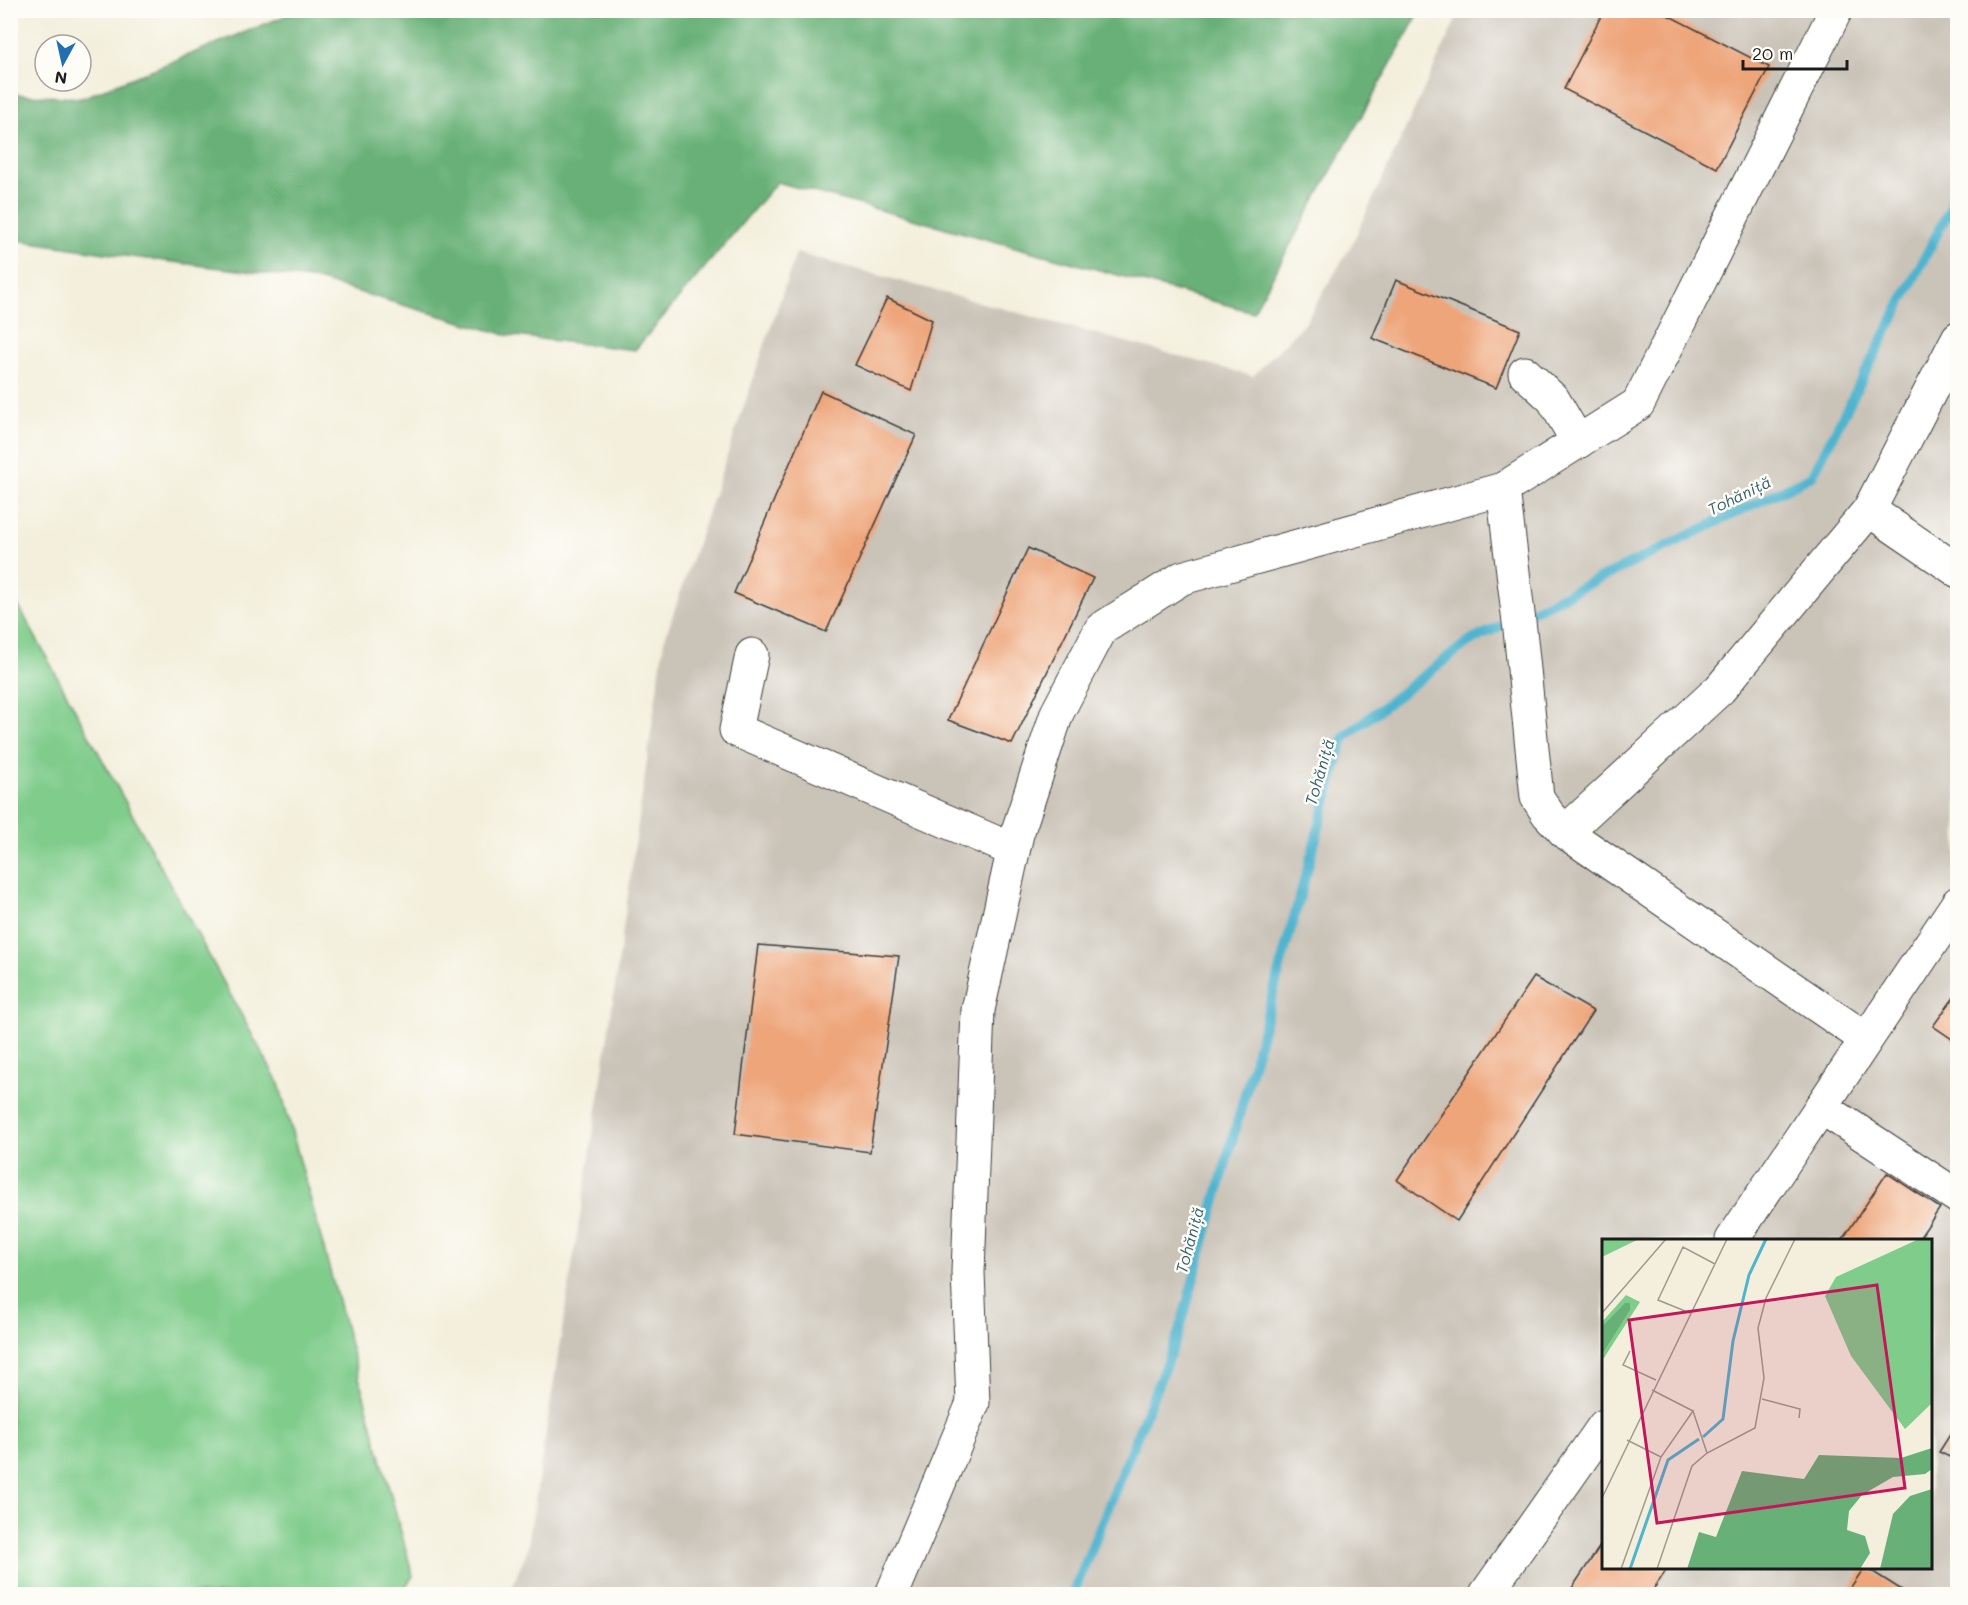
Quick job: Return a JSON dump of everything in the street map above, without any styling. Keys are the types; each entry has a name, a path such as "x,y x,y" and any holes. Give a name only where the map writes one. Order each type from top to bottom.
{"lane":[{"path":"892,1594 973,1403 969,1272 978,1010 1017,834 1057,713 1101,628 1182,578 1503,489 1638,404 1836,10"},
{"path":"1565,832 1720,689 1869,510 1958,338"},
{"path":"1526,374 1553,399 1578,442"},
{"path":"1503,489 1537,797 1548,814 1565,832 1866,1039"},
{"path":"1869,510 1958,571"},
{"path":"752,655 736,730 1013,850"},
{"path":"1733,1239 1958,903"},
{"path":"1821,1107 1958,1197"},
{"path":"1488,1594 1602,1429"}],"shaded area":[{"path":"1460,11 1957,11 1957,1594 509,1594 527,1551 601,1084 664,641 796,253 1253,376 1304,324 1352,244"}],"green space":[{"path":"297,11 1420,11 1253,312 777,182 635,350 506,335 317,280 11,239 11,94 82,98"},
{"path":"10,590 279,1084 413,1576 400,1594 11,1594"}],"building":[{"path":"1604,10 1658,10 1769,67 1717,168 1564,89"},
{"path":"1396,280 1520,330 1496,388 1372,338"},
{"path":"887,298 932,320 911,391 855,365"},
{"path":"821,391 916,435 826,632 734,593"},
{"path":"1028,548 1093,578 1012,744 948,720"},
{"path":"758,945 899,956 870,1152 735,1134"},
{"path":"1534,977 1593,1011 1457,1221 1397,1180"},
{"path":"1958,992 1958,1043 1933,1026"},
{"path":"1887,1173 1940,1208 1919,1239 1843,1239"},
{"path":"1958,1422 1958,1461 1939,1452"},
{"path":"1602,1543 1602,1569 1667,1569 1650,1594 1568,1594"},
{"path":"1863,1569 1869,1569 1905,1592 1903,1594 1846,1594"}],"waterway":[{"name":"Tohăniță","path":"1073,1594 1179,1332 1344,737 1468,642 1812,476 1958,193"}]}
